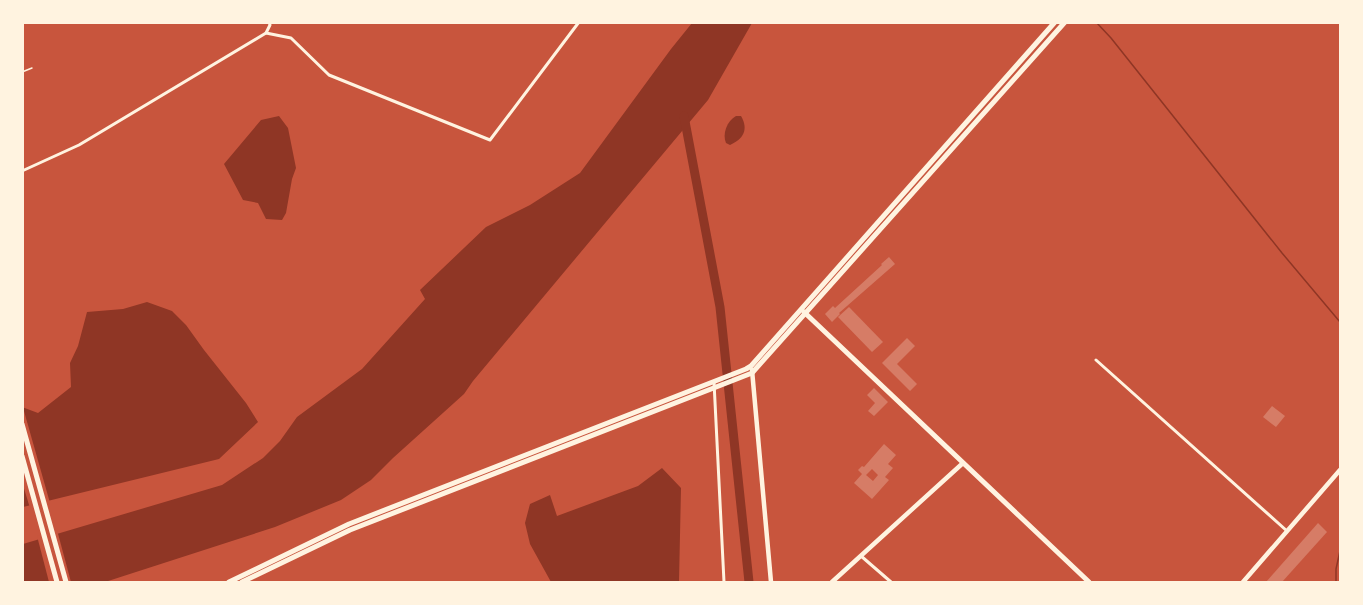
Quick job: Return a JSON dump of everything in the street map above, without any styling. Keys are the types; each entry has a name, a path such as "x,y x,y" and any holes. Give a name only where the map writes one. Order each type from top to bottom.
{"highway":[{"path":"242,582 350,530 742,374 752,373 803,311 1055,22"},
{"path":"742,374 803,311 1065,22"},
{"path":"803,311 1089,582"},
{"path":"230,582 349,524 715,385"},
{"path":"22,424 66,582"},
{"path":"22,456 57,582"}],"main road":[{"path":"752,366 771,582"},
{"path":"832,582 963,463"},
{"path":"1243,582 1341,470"}],"street":[{"path":"22,171 79,145 266,33 269,22"},
{"path":"266,33 291,38 329,75 490,140 579,22"},
{"path":"1096,360 1287,532"},
{"path":"715,385 724,582"},
{"path":"861,556 891,582"}],"lane":[{"path":"22,72 32,68"}],"shaded area":[{"path":"692,23 752,23 708,100 464,394 371,480 341,500 275,527 105,582 23,582 23,544 222,485 263,458 280,441 297,417 362,369 425,299 420,290 486,227 530,205 580,173"},
{"path":"279,116 288,128 296,168 286,213 282,220 266,219 258,203 243,200 224,164 261,120"},
{"path":"736,116 741,116 744,130 741,137 730,145 726,143 725,132 730,121"},
{"path":"147,302 172,311 186,325 258,422 219,459 23,507 22,407 38,413 71,387 70,363 78,346 87,312 123,309"},
{"path":"662,468 681,488 679,582 551,582 530,544 525,523 530,504 550,495 557,516 638,486"}],"pier":[{"path":"22,404 50,503 30,508 22,482"},
{"path":"57,530 71,582 49,582 37,536"}],"building":[{"path":"889,257 895,264 839,313 832,322 825,314 833,306 835,308"},
{"path":"849,307 883,342 872,352 838,317"},
{"path":"907,338 915,346 897,364 917,384 910,391 882,363"},
{"path":"874,388 888,402 874,416 868,411 875,403 867,395"},
{"path":"1272,406 1285,416 1276,427 1263,417"},
{"path":"884,444 896,455 888,464 893,468 885,477 889,480 872,499 854,483 862,474 858,470 864,467","holes":["872,469 878,475 873,481 866,475"]},
{"path":"1318,523 1327,532 1282,582 1266,582"}],"waterway":[{"path":"1096,22 1340,322 1340,331"},
{"path":"684,116 720,307 749,582"},
{"path":"1336,582 1340,551"}]}
